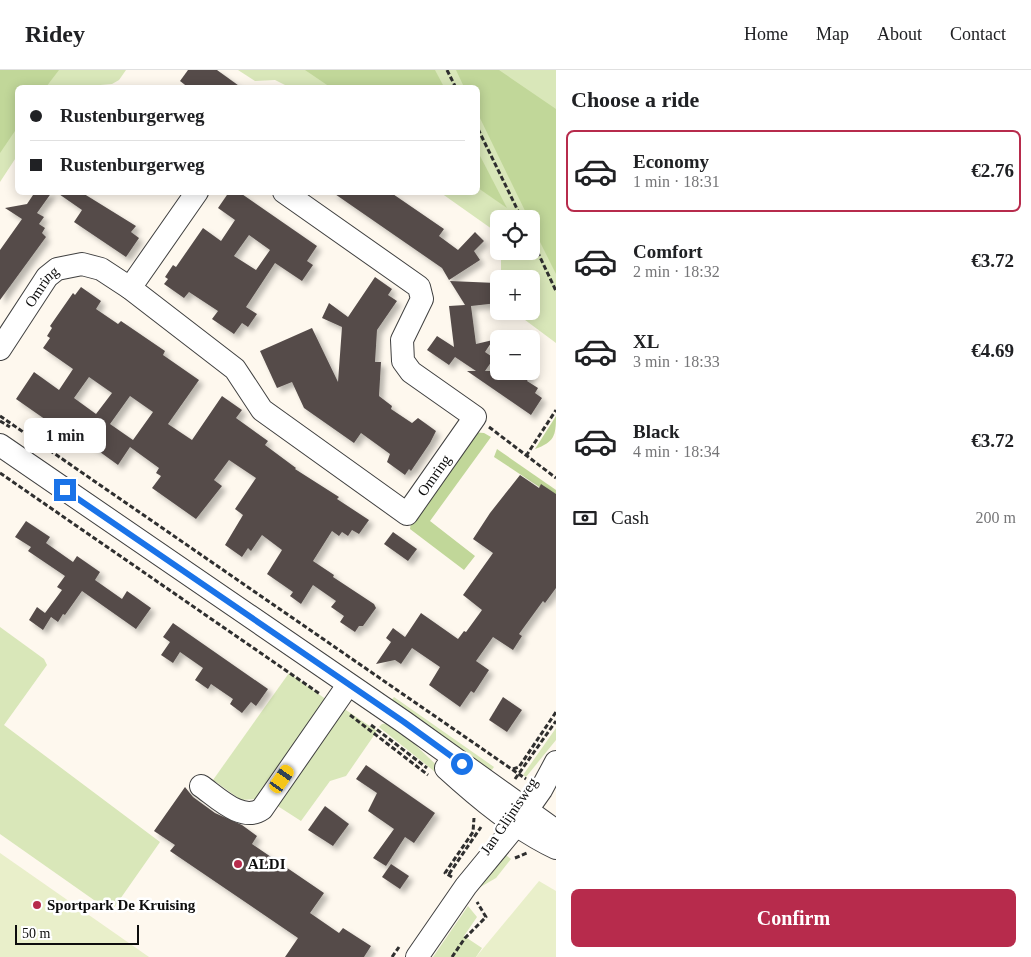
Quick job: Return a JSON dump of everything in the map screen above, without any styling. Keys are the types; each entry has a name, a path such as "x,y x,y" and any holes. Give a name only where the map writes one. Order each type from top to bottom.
{"street":[{"path":"130,288 195,195"},
{"path":"288,195 419,286 422,299 402,340 401,351 403,360 411,372 475,417"},
{"name":"Omring","path":"0,349 47,277 57,269 70,265 92,266 101,269 130,288 235,369 262,410 407,514 475,417"},
{"path":"0,445 421,736 436,758 474,793 556,831"},
{"path":"201,786 240,812 246,814 257,812 348,684"},
{"name":"Jan Glijnisweg","path":"516,813 519,776 556,750"},
{"name":"Jan Glijnisweg","path":"417,957 516,813 541,790 556,762"},
{"path":"516,813 540,841 556,848"}],"path":[{"path":"447,70 454,85"},
{"path":"480,133 518,210"},
{"path":"540,257 556,291"},
{"path":"526,456 556,410"},
{"path":"0,416 519,776"},
{"path":"475,417 556,478"},
{"path":"0,473 334,704 410,759 431,777"},
{"path":"519,776 519,767 556,712"},
{"path":"519,776 556,721"},
{"path":"452,957 466,938 486,917 474,898 475,892 445,873 473,832 475,821 473,815"},
{"path":"509,864 516,856 532,852"}],"green space":[{"path":"0,70 126,70 119,80 112,84 15,85 15,159 0,182"},
{"path":"0,70 59,70 48,85 15,85 15,131 0,153"},
{"path":"238,70 556,70 556,343 525,320 540,320 540,270 501,270 501,260 540,260 540,210 490,210 490,228 444,195 480,195 480,85 285,85 275,80 255,81"},
{"path":"305,70 435,70 443,85 327,85"},
{"path":"456,70 499,70 556,109 556,274 540,242 540,210 525,210 480,118 480,85 463,85"},
{"path":"480,156 507,208 480,189"},
{"path":"556,416 553,437 546,444 535,449"},
{"path":"472,432 484,433 491,437 430,521 475,556 464,570 410,529 411,522"},
{"path":"497,449 556,490 556,498 494,457"},
{"path":"0,627 44,659 47,665 4,725 160,842 111,912 0,834"},
{"path":"289,673 327,700 256,799 241,800 213,780"},
{"path":"394,697 494,767 486,778 391,701"},
{"path":"340,706 377,731 346,776 330,781 301,821 273,803"},
{"path":"396,722 406,736 472,799 470,800 379,727 382,724"},
{"path":"556,728 556,740 526,777 523,775"},
{"path":"502,852 511,859 496,878 477,889"},
{"name":"Sportpark De Kruising","path":"0,853 149,957 0,957"},
{"path":"539,881 556,891 556,957 476,957"},
{"path":"468,906 477,917 464,936 482,948 476,957 433,957"}],"building":[{"path":"188,70 217,70 238,85 185,85 180,81"},
{"path":"33,195 50,195 37,213 44,217 39,224 45,228 42,233 46,237 0,300 0,250 22,219 5,208 27,204"},
{"path":"60,195 86,195 136,226 131,232 139,238 126,257 74,222 82,210"},
{"path":"227,195 243,195 317,246 307,261 313,265 302,281 275,263 246,307 257,314 248,327 242,323 234,334 212,319 218,311 189,292 184,298 164,284 168,279 165,277 173,265 176,267 203,228 221,241 235,220 218,208","holes":["249,235 270,250 256,270 234,256"]},
{"path":"336,195 394,195 444,229 439,236 458,250 475,232 484,241 474,251 480,260 449,280 442,268"},
{"path":"375,277 392,289 388,295 397,301 377,330 375,362 381,362 379,396 392,406 391,409 412,423 418,418 436,431 411,471 409,469 405,475 387,462 390,454 361,433 354,443 304,408 292,382 277,388 260,351 312,328 338,382 342,327 322,318 329,303 348,317"},
{"path":"450,281 490,283 490,304 471,306 476,344 490,341 490,344 485,352 490,355 490,364 485,371 490,371 490,380 528,380 538,388 535,393 542,398 531,415 467,371 476,371 455,357 449,365 427,350 437,336 454,347 449,306 465,305"},
{"path":"81,287 101,301 96,309 118,324 121,321 165,351 163,355 199,380 168,424 192,440 222,396 242,410 236,418 268,441 265,445 295,469 339,497 337,499 369,520 359,534 352,530 348,536 342,532 339,536 332,531 313,561 334,575 333,577 374,604 376,608 363,626 359,626 355,632 340,622 344,616 331,607 336,601 313,585 301,604 290,596 293,592 267,574 282,550 262,535 251,551 248,548 242,557 225,545 243,515 235,509 256,478 229,460 214,480 222,486 196,519 152,488 161,476 156,473 159,468 130,447 118,465 82,439 79,443 16,399 34,372 59,390 73,369 43,348 50,338 47,336 52,328 50,326 73,293 75,295","holes":["89,377 112,393 96,414 74,398","130,396 153,412 133,440 110,424"]},
{"path":"520,475 539,488 541,484 556,494 556,588 545,603 543,601 519,634 522,636 513,650 493,637 476,661 489,670 474,693 471,691 460,707 429,685 440,667 412,648 401,664 395,660 376,664 391,642 386,638 393,628 405,637 421,613 458,639 464,631 466,632 482,610 463,595 493,553 473,539 490,513"},
{"path":"26,521 50,537 46,543 73,562 77,556 100,572 95,580 122,599 127,591 151,608 136,629 82,591 58,622 51,617 43,630 29,620 37,607 45,613 62,590 57,587 65,576 28,551 31,547 15,537"},
{"path":"393,532 417,549 408,561 384,544"},
{"path":"173,623 268,689 256,706 251,702 242,713 230,704 233,699 211,684 208,689 195,680 203,668 180,652 173,663 161,655 170,642 163,637"},
{"path":"503,697 522,710 507,732 489,720"},
{"path":"366,765 435,813 414,843 405,837 386,866 373,858 394,829 368,811 377,793 356,779"},
{"path":"185,787 193,797 215,813 242,825 257,836 252,844 324,893 310,913 339,933 343,928 371,946 364,957 285,957 298,938 170,851 175,845 154,831"},
{"path":"325,806 349,824 333,846 308,830"},
{"path":"391,864 409,876 400,889 382,877"}],"place":[{"name":"ALDI","path":"238,864"},
{"name":"Sportpark De Kruising","path":"37,905"}],"route":[{"path":"65,490 404,722 462,764"}]}
